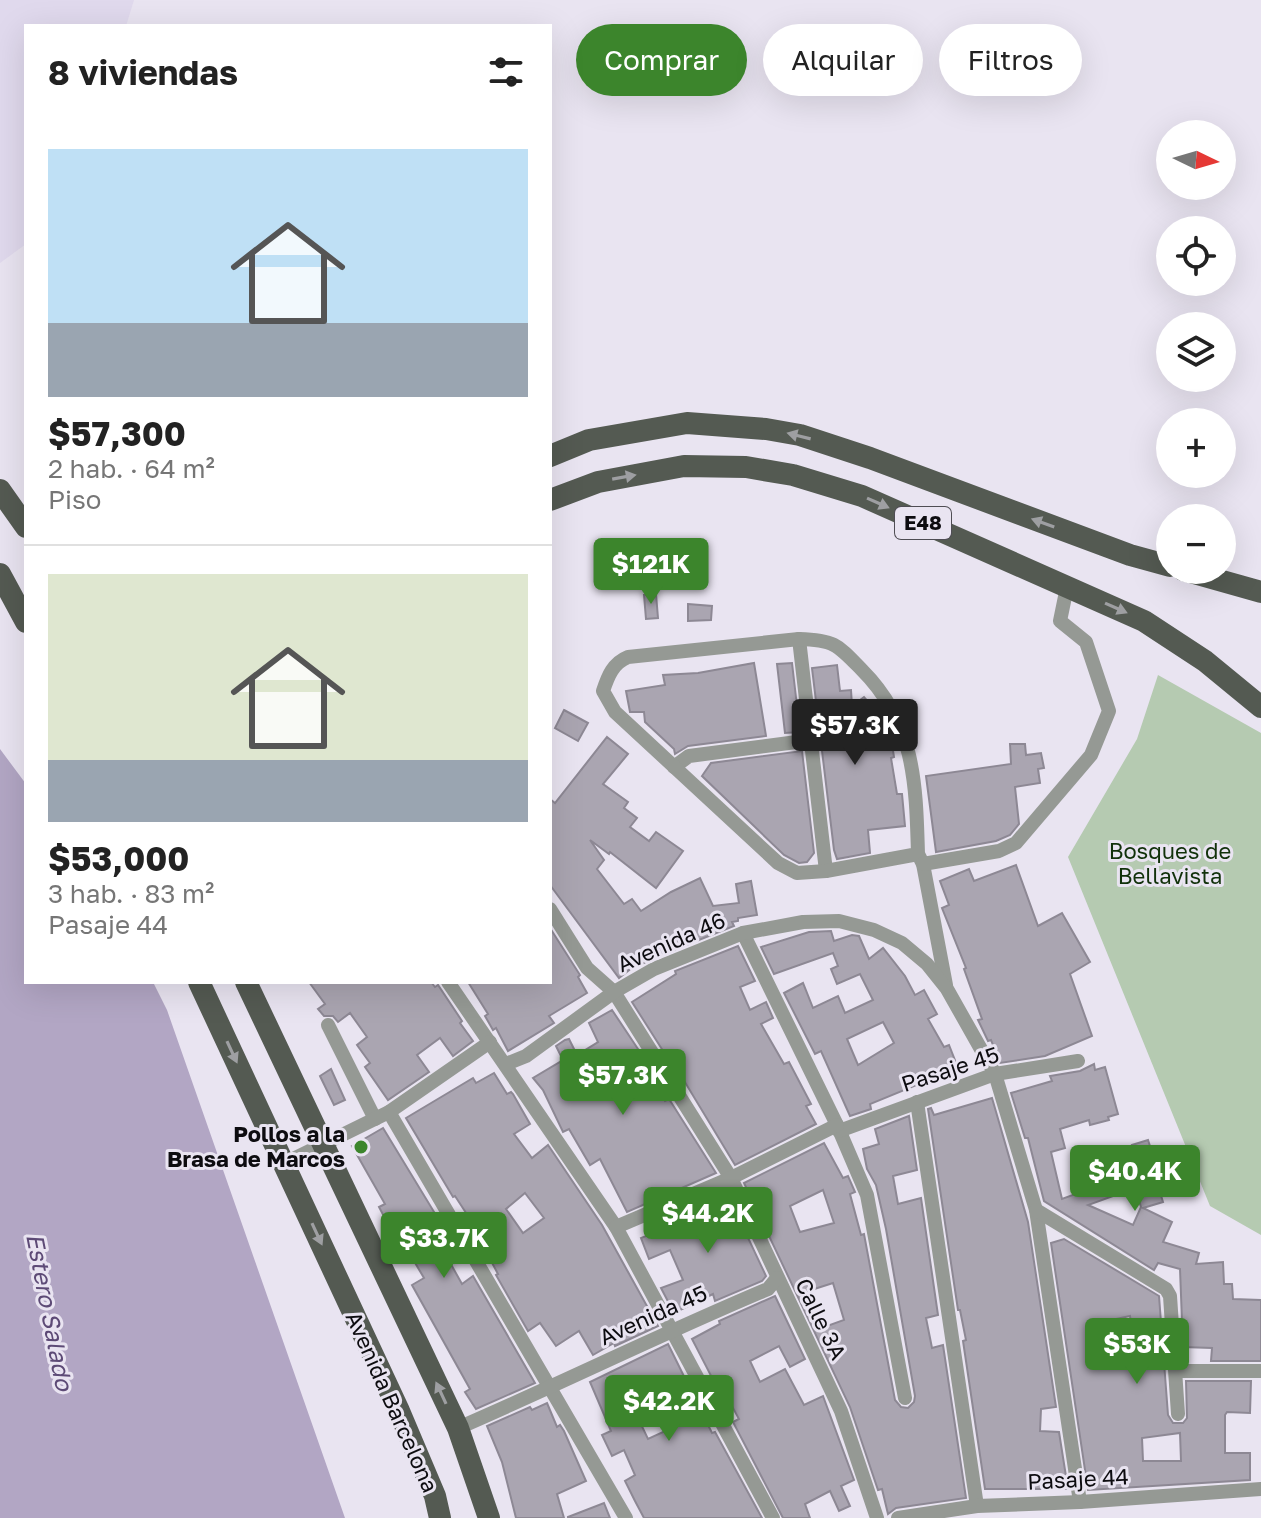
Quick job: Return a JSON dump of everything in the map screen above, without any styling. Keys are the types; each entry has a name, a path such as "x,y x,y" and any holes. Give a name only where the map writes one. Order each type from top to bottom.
{"main road":[{"name":"E48","path":"552,455 589,440 687,423 800,435 1156,562"},
{"name":"E48","path":"552,499 598,482 684,466 746,467 793,475 862,496 1144,621 1205,661 1261,707"},
{"path":"0,490 24,524"},
{"path":"0,574 24,618"},
{"path":"1233,584 1261,592"},
{"name":"Avenida Barcelona","path":"200,984 399,1411 435,1496 440,1518"},
{"path":"247,984 458,1428 489,1518"}],"street":[{"path":"947,989 920,859 916,785 906,739 892,707 877,684 841,649 825,639 799,639 628,657 618,661 603,691 615,712 778,863 797,873 826,871 920,859 999,851 1016,843 1091,755 1109,711 1086,642 1060,621 1067,587"},
{"path":"799,639 826,871"},
{"path":"674,767 689,756 812,740"},
{"name":"Calle 3A","path":"552,912 587,968 614,992 731,1178 841,1411 877,1518"},
{"name":"Avenida 46","path":"506,1064 526,1056 614,992 654,969 743,933 803,922 839,921 874,930 902,943 927,964 947,989 995,1074 1036,1210 1080,1502"},
{"path":"743,933 838,1128 867,1195 905,1398"},
{"path":"449,984 616,1227 773,1518"},
{"path":"328,1025 552,1387 626,1518"},
{"path":"285,1163 382,1116 490,1042"},
{"name":"Pasaje 45","path":"616,1227 838,1128 995,1074 1078,1061"},
{"path":"917,1102 977,1506"},
{"path":"1036,1210 1166,1289 1170,1296 1178,1414"},
{"name":"Avenida 45","path":"458,1428 672,1329 768,1289 777,1278"},
{"path":"1176,1371 1261,1371"},
{"name":"Pasaje 44","path":"898,1518 977,1506 1261,1489"}],"shaded area":[{"path":"0,0 134,0 127,24 24,24 24,245 0,263"}],"green space":[{"name":"Bosques de Bellavista","path":"1158,675 1261,733 1261,1235 1210,1206 1068,857 1137,739"}],"water":[{"name":"Estero Salado","path":"0,749 24,781 24,984 154,984 167,1010 345,1518 0,1518"}],"building":[{"path":"656,594 658,618 646,619 644,595"},
{"path":"688,604 712,606 711,620 688,621"},
{"path":"754,663 766,736 688,746 675,754 674,749 645,722 644,712 630,712 626,691 665,685 663,675 698,673"},
{"path":"792,663 800,732 785,733 777,664"},
{"path":"837,665 840,691 851,690 852,706 864,697 870,704 872,724 887,723 893,736 894,757 891,758 897,794 902,794 905,826 868,830 870,853 837,859 812,668"},
{"path":"564,710 588,723 578,741 555,728"},
{"path":"607,737 628,754 603,784 628,802 624,808 637,818 630,827 649,841 656,832 683,851 656,888 590,840 604,860 597,869 624,904 632,899 641,911 700,878 713,906 739,903 736,884 751,881 757,915 738,918 738,921 732,922 734,926 668,950 644,963 642,960 619,978 552,888 552,801 555,803"},
{"path":"1010,744 1025,744 1026,755 1041,753 1044,768 1038,769 1040,783 1015,787 1019,824 1010,835 996,841 936,852 926,776 1011,764"},
{"path":"802,751 814,853 807,862 799,863 784,855 702,776 711,763"},
{"path":"1016,865 1038,926 1062,913 1090,962 1070,974 1092,1036 1045,1056 1000,1063 991,1040 988,1041 978,1020 982,1019 966,968 942,908 949,905 940,881 969,869 974,881"},
{"path":"552,931 580,975 578,977 587,993 549,1016 554,1023 508,1051 496,1028 493,1030 485,1016 488,1014 469,984 552,984"},
{"path":"831,931 834,941 859,936 869,959 883,948 905,976 915,995 924,990 937,1014 928,1019 944,1047 949,1045 958,1068 870,1104 871,1109 850,1116 821,1051 815,1054 784,993 803,983 813,1008 838,996 845,1013 873,1000 860,974 837,984 831,969 838,966 833,953 774,974 761,947 809,932","holes":["883,1022 894,1043 858,1065 847,1039"]},
{"path":"738,946 755,981 740,987 750,1010 766,1002 773,1018 761,1024 784,1064 789,1062 811,1104 806,1106 816,1124 735,1165 632,1002 676,974 675,971"},
{"path":"310,984 438,985 473,1041 453,1056 440,1038 417,1055 429,1072 388,1100 365,1067 370,1063 357,1045 367,1037 350,1013 338,1022 333,1016 324,1016 318,1009 325,1004"},
{"path":"612,1010 648,1064 644,1066 665,1101 669,1099 716,1173 627,1212 600,1159 590,1165 569,1129 563,1132 543,1090 533,1078 563,1060 556,1046 565,1040 569,1039 577,1055 598,1042 589,1023"},
{"path":"1094,1064 1095,1070 1105,1067 1118,1114 1090,1125 1089,1120 1060,1129 1065,1148 1051,1152 1062,1199 1125,1176 1119,1160 1135,1154 1132,1145 1148,1140 1163,1202 1143,1208 1172,1222 1163,1242 1199,1253 1196,1264 1223,1262 1224,1284 1232,1284 1233,1299 1261,1300 1261,1361 1211,1361 1212,1348 1183,1347 1180,1269 1158,1263 1154,1270 1044,1201 1028,1138 1025,1138 1011,1093 1052,1081 1050,1076 1080,1071","holes":["1135,1188 1141,1207 1133,1225 1088,1205"]},
{"path":"331,1069 345,1100 334,1105 320,1076"},
{"path":"494,1073 507,1094 513,1094 530,1124 514,1134 532,1158 548,1145 602,1225 658,1326 615,1346 614,1343 593,1355 579,1331 556,1346 540,1323 528,1331 496,1275 482,1244 485,1242 453,1197 406,1118 473,1078 476,1083","holes":["525,1193 544,1218 523,1233 506,1209"]},
{"path":"992,1098 1028,1222 1056,1407 1041,1409 1040,1431 1059,1432 1068,1489 985,1489 963,1341 966,1340 958,1310 928,1109 931,1108 934,1115"},
{"path":"909,1116 917,1170 893,1176 898,1204 921,1198 938,1315 926,1318 932,1348 943,1345 966,1498 896,1508 888,1514 882,1489 878,1490 850,1407 744,1183 824,1143 843,1178 848,1176 855,1192 850,1194 861,1235 864,1234 895,1400 901,1407 908,1408 915,1396 886,1229 876,1185 867,1169 863,1149 879,1144 875,1129","holes":["823,1190 834,1223 800,1232 790,1206","833,1283 844,1320 819,1329 805,1292"]},
{"path":"383,1128 459,1253 448,1259 462,1284 473,1276 535,1383 476,1409 465,1392 470,1389 412,1285 424,1278 401,1239 398,1241 389,1226 379,1207 385,1204 352,1146"},
{"path":"726,1191 766,1276 762,1281 715,1301 713,1294 674,1313 661,1288 683,1280 670,1250 649,1259 641,1238 685,1220 686,1223 710,1214 705,1200"},
{"path":"1064,1239 1159,1296 1168,1415 1173,1423 1183,1423 1187,1418 1186,1381 1251,1381 1250,1413 1227,1412 1225,1415 1225,1453 1250,1453 1250,1480 1088,1490 1051,1243","holes":["1130,1316 1141,1360 1107,1365 1102,1322","1180,1433 1181,1461 1143,1461 1142,1438"]},
{"path":"775,1296 805,1359 790,1367 779,1346 750,1361 760,1382 785,1369 804,1405 823,1396 854,1480 841,1486 850,1506 839,1511 830,1491 805,1504 810,1518 783,1518 733,1422 739,1419 727,1397 723,1399 692,1339 720,1324 719,1321"},
{"path":"668,1344 712,1433 715,1432 762,1518 644,1518 625,1481 635,1475 624,1450 612,1456 602,1435 611,1431 590,1382","holes":["662,1406 672,1428 648,1439 637,1416"]},
{"path":"547,1403 557,1427 560,1425 564,1431 586,1481 557,1494 564,1518 516,1518 502,1462 487,1426"},
{"path":"604,1503 610,1518 568,1518 568,1517"}],"place":[{"name":"Pollos a la Brasa de Marcos","path":"361,1147"}]}
